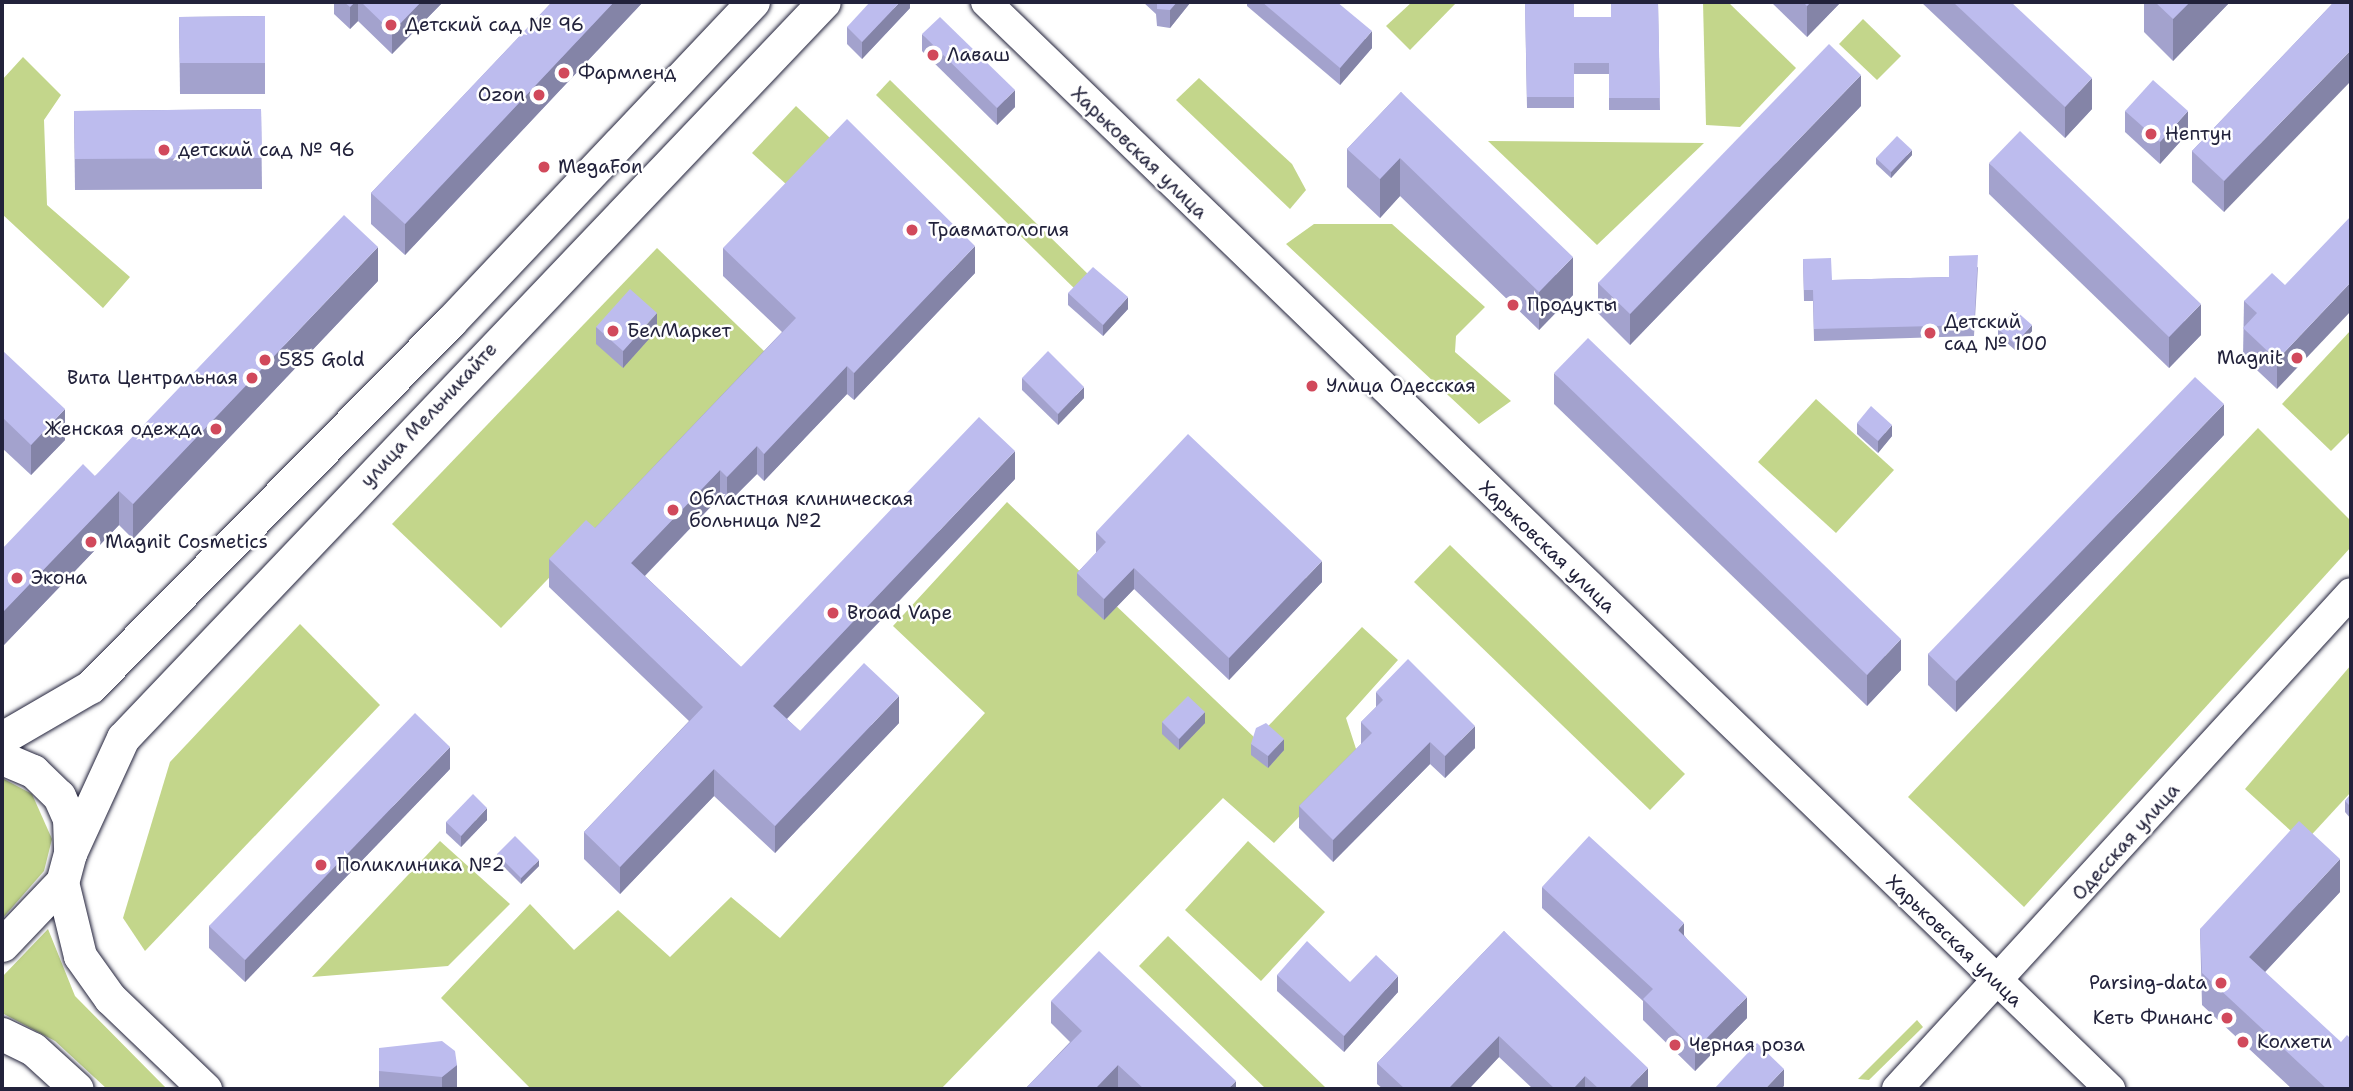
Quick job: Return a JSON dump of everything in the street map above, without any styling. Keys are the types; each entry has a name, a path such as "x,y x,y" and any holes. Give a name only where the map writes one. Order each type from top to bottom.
{"main road":[{"path":"2,738 90,687 753,2"},
{"name":"улица Мельникайте","path":"2,945 66,868 123,738 824,2"},
{"path":"659,101 694,136"},
{"path":"2,758 33,771 59,796 69,818 66,868 80,956 110,998 205,1089"},
{"path":"2,1034 33,1049 76,1089"}],"street":[{"name":"Харьковская улица","path":"986,2 1997,984 2110,1089"},
{"name":"Одесская улица","path":"1897,1089 1997,984 2351,593"}],"green space":[{"path":"1412,2 1457,2 1410,50 1386,26"},
{"path":"1703,2 1728,2 1796,68 1740,127 1706,125"},
{"path":"1863,19 1901,56 1877,80 1839,44"},
{"path":"23,57 61,95 44,120 47,205 130,277 103,308 2,214 2,80"},
{"path":"1199,78 1292,164 1306,190 1290,209 1176,100"},
{"path":"890,80 1093,279 1079,293 876,95"},
{"path":"796,106 830,138 787,185 752,153"},
{"path":"1488,141 1704,143 1597,245"},
{"path":"1314,224 1392,224 1485,307 1456,336 1455,352 1511,401 1479,424 1286,244"},
{"path":"657,248 765,352 501,628 392,524"},
{"path":"2351,330 2351,431 2331,451 2282,404"},
{"path":"1816,399 1894,470 1836,533 1758,462"},
{"path":"2258,428 2351,521 2351,547 2024,907 1908,797"},
{"path":"1007,502 1256,739 1362,627 1398,660 1346,718 1358,755 1274,843 1223,798 941,1089 531,1089 441,998 530,904 574,950 618,910 670,957 731,897 780,938 985,713 893,626"},
{"path":"1450,545 1685,774 1650,810 1414,582"},
{"path":"300,624 380,705 145,951 123,918 170,762"},
{"path":"2351,665 2351,792 2304,843 2245,789"},
{"path":"2,778 32,794 52,839 44,871 2,919"},
{"path":"440,841 510,904 448,966 312,977"},
{"path":"1248,841 1325,912 1261,981 1185,910"},
{"path":"48,929 75,996 167,1089 107,1089 55,1041 2,1013 2,977"},
{"path":"1168,936 1325,1087 1266,1089 1139,966"},
{"path":"1917,1020 1923,1027 1869,1080 1858,1079"}],"building":[{"path":"361,2 421,2 392,32"},
{"path":"552,2 614,2 405,224 371,193"},
{"path":"870,2 900,2 862,42 847,27"},
{"path":"1157,2 1177,2 1170,10 1157,9"},
{"path":"1262,2 1337,2 1372,31 1340,68"},
{"path":"1525,2 1574,2 1574,17 1611,17 1611,2 1658,2 1660,98 1609,98 1609,63 1574,63 1574,97 1527,97"},
{"path":"1953,2 2011,2 2092,78 2065,107"},
{"path":"2155,2 2190,2 2173,19"},
{"path":"2334,2 2351,2 2351,50 2224,181 2192,151"},
{"path":"265,16 265,63 180,63 179,17"},
{"path":"940,17 1015,90 997,108 922,34"},
{"path":"1829,44 1861,75 1630,314 1598,283"},
{"path":"2153,80 2188,111 2160,142 2125,111"},
{"path":"1401,92 1573,257 1539,292 1400,158 1380,179 1347,149"},
{"path":"261,109 262,158 75,159 74,111"},
{"path":"847,119 975,246 854,373 847,366 764,454 757,446 727,477 720,470 631,563 741,667 979,417 1015,451 773,706 800,731 864,663 899,696 775,826 714,769 620,867 584,832 703,707 549,559 586,520 595,528 796,318 723,248"},
{"path":"2020,131 2201,304 2169,337 1989,163"},
{"path":"1897,136 1912,150 1891,172 1876,158"},
{"path":"344,215 378,247 133,504 119,491 2,613 2,549 83,464 95,476"},
{"path":"2351,216 2351,282 2277,360 2243,328 2257,313 2244,301 2272,273 2285,285"},
{"path":"1978,255 1974,325 1814,329 1813,290 1804,290 1803,259 1831,258 1832,280 1949,277 1949,256"},
{"path":"1093,267 1128,297 1103,325 1068,293"},
{"path":"630,289 657,313 623,351 596,327"},
{"path":"2015,310 2032,325 2015,344 1998,329"},
{"path":"1588,338 1901,639 1867,675 1554,373"},
{"path":"2,350 65,409 31,445 2,417"},
{"path":"1048,351 1084,387 1058,414 1022,378"},
{"path":"2195,377 2224,404 1956,681 1928,654"},
{"path":"1871,406 1892,425 1878,441 1857,423"},
{"path":"1188,434 1322,561 1229,658 1134,568 1104,599 1077,573 1106,542 1096,532"},
{"path":"1408,659 1475,726 1445,756 1430,742 1333,840 1299,806 1372,733 1361,722 1383,700 1376,692"},
{"path":"1188,696 1205,712 1179,739 1162,722"},
{"path":"415,713 450,747 245,960 209,926"},
{"path":"1266,723 1284,739 1268,756 1251,744 1256,728"},
{"path":"473,794 487,808 461,836 446,822"},
{"path":"2351,794 2351,807 2345,801"},
{"path":"2299,821 2340,859 2249,957 2341,1042 2347,1035 2351,1039 2351,1089 2327,1089 2202,973 2200,929"},
{"path":"515,836 539,860 521,878 497,854"},
{"path":"1589,836 1684,923 1678,930 1747,997 1695,1050 1643,999 1653,989 1542,887"},
{"path":"1504,931 1648,1068 1628,1089 1599,1089 1585,1076 1573,1089 1555,1089 1499,1036 1448,1089 1405,1089 1377,1063"},
{"path":"1307,941 1350,982 1376,955 1398,976 1344,1036 1277,975"},
{"path":"1099,951 1236,1081 1228,1089 1144,1089 1118,1065 1095,1089 1025,1089 1082,1031 1051,1001"},
{"path":"442,1041 455,1051 457,1065 442,1077 379,1071 379,1048"},
{"path":"1757,1043 1784,1069 1765,1089 1714,1089"}],"place":[{"name":"Детский сад № 96","path":"391,25"},
{"name":"Лаваш","path":"933,55"},
{"name":"Фармленд","path":"564,73"},
{"name":"Ozon","path":"539,95"},
{"name":"Нептун","path":"2151,134"},
{"name":"детский сад № 96","path":"164,150"},
{"name":"MegaFon","path":"544,167"},
{"name":"Травматология","path":"912,230"},
{"name":"Продукты","path":"1513,305"},
{"name":"БелМаркет","path":"613,331"},
{"name":"Детский сад № 100","path":"1930,333"},
{"name":"Magnit","path":"2297,358"},
{"name":"585 Gold","path":"265,360"},
{"name":"Вита Центральная","path":"252,378"},
{"name":"Улица Одесская","path":"1312,386"},
{"name":"Женская одежда","path":"216,429"},
{"name":"Областная клиническая больница №2","path":"673,510"},
{"name":"Magnit Cosmetics","path":"91,542"},
{"name":"Экона","path":"17,578"},
{"name":"Broad Vape","path":"833,613"},
{"name":"Поликлиника №2","path":"321,865"},
{"name":"Parsing-data","path":"2221,983"},
{"name":"Кеть Финанс","path":"2227,1018"},
{"name":"Колхети","path":"2243,1042"},
{"name":"Черная роза","path":"1675,1045"}]}
